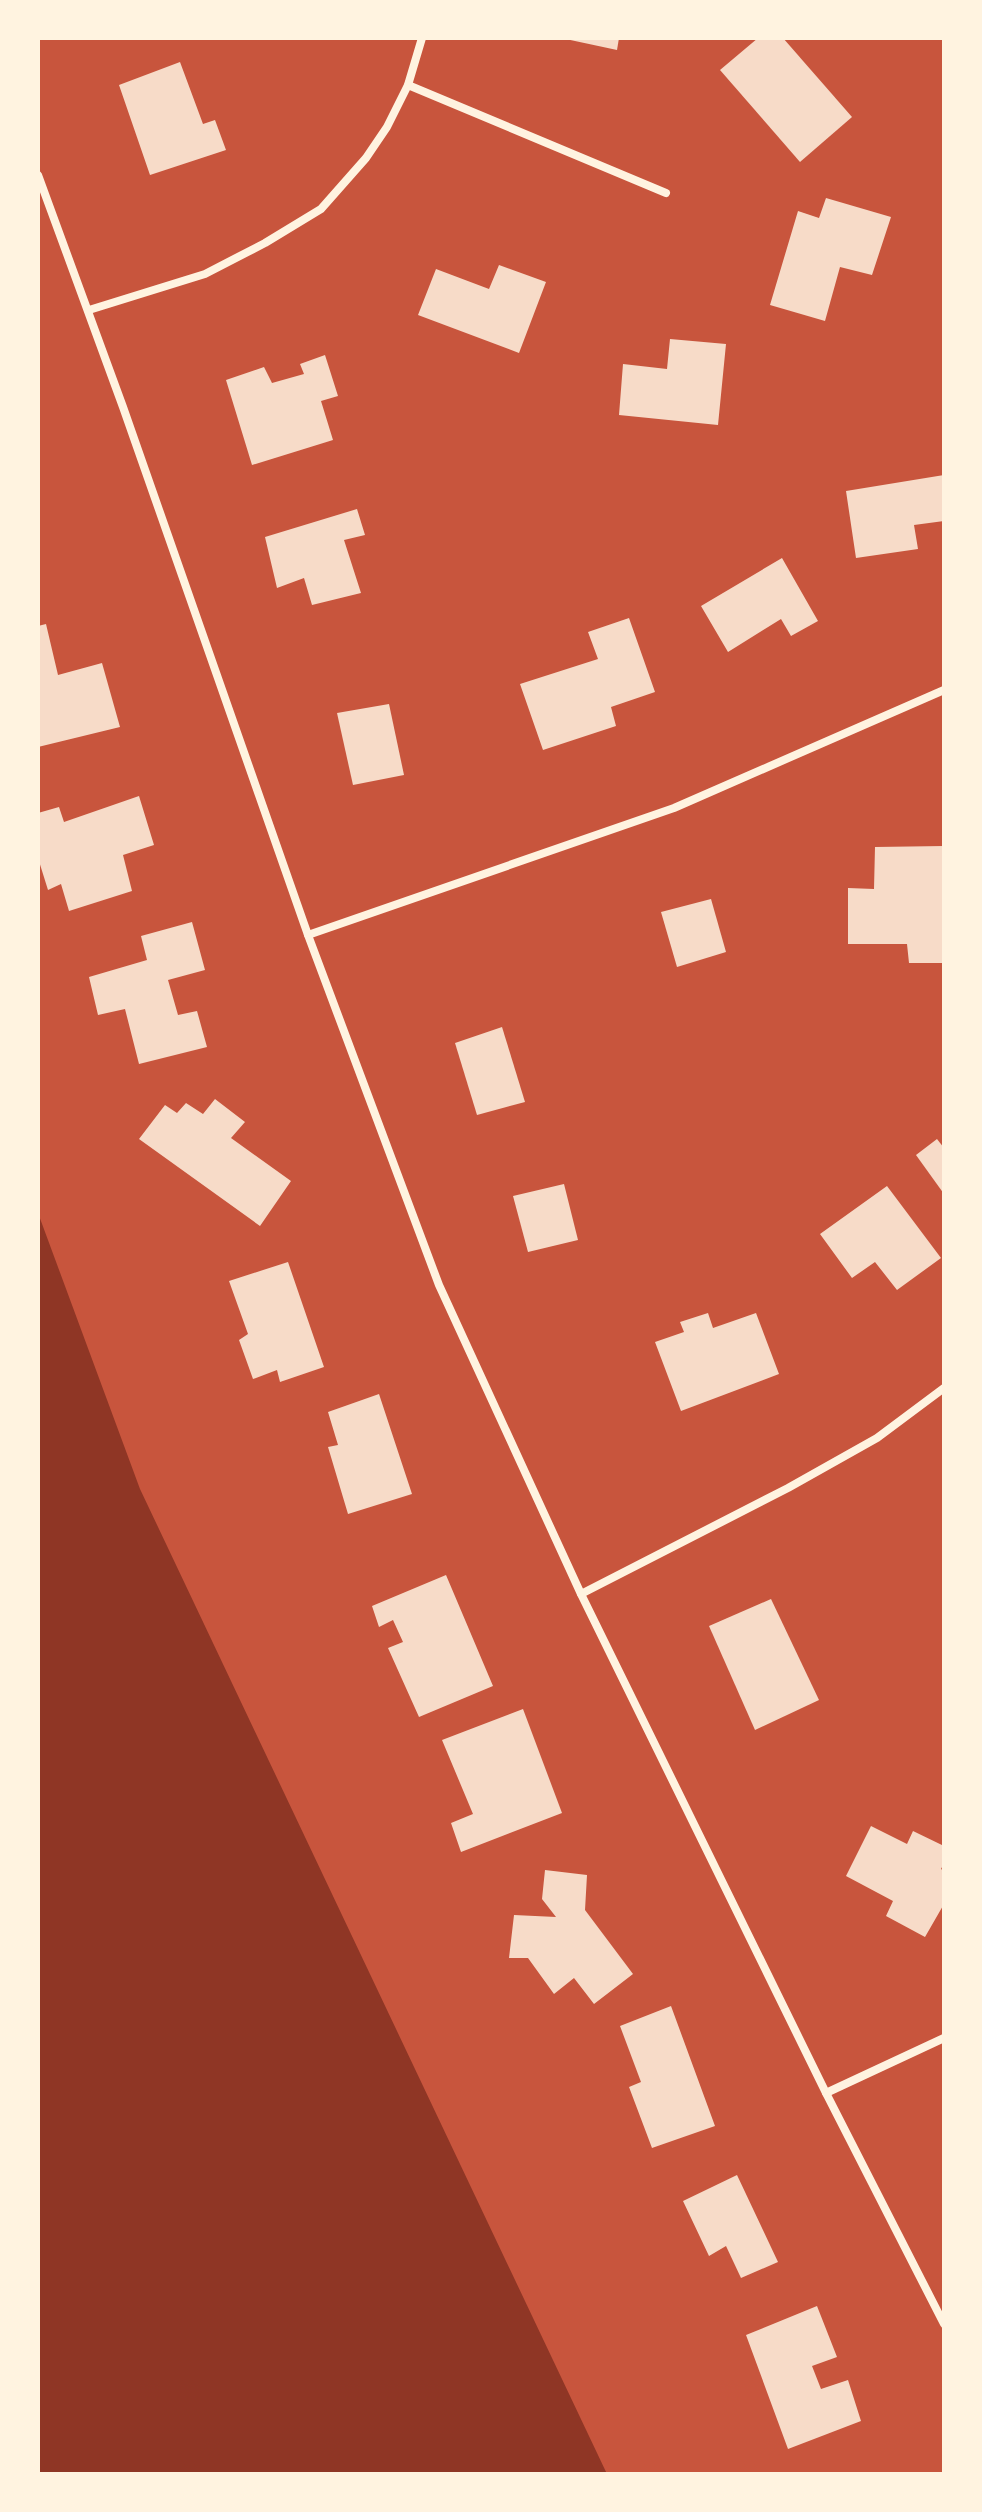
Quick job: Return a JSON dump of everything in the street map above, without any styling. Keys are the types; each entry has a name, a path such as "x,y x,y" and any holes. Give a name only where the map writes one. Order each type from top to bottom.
{"street":[{"path":"89,310 205,274 321,209 366,158 387,127 408,85 422,38"},
{"path":"408,85 666,193"},
{"path":"38,175 89,310 308,935 439,1285 581,1594 826,2093 944,2324"},
{"path":"308,935 674,808 944,690"},
{"path":"581,1594 788,1488 877,1438 944,1388"},
{"path":"826,2093 944,2038"}],"shaded area":[{"path":"38,1213 140,1489 607,2474 38,2474"}],"building":[{"path":"561,38 619,38 617,50"},
{"path":"758,38 783,38 852,117 800,162 720,70"},
{"path":"180,62 203,124 215,120 226,150 150,175 119,85"},
{"path":"826,198 891,217 872,275 840,267 825,321 770,305 798,211 819,218"},
{"path":"499,265 546,282 519,353 418,315 436,269 489,289"},
{"path":"670,339 726,344 718,425 619,415 623,364 667,369"},
{"path":"325,355 338,396 321,401 333,440 252,465 226,380 264,367 272,383 304,374 300,364"},
{"path":"944,475 944,521 914,525 918,549 856,558 846,491"},
{"path":"357,509 365,535 344,540 361,593 312,605 304,578 277,588 265,537"},
{"path":"782,558 818,621 791,636 781,619 728,652 701,606"},
{"path":"629,618 655,692 611,707 616,726 543,750 520,684 598,659 588,632"},
{"path":"46,624 58,675 102,663 120,727 38,747 38,626"},
{"path":"389,704 404,775 353,785 337,713"},
{"path":"139,796 154,845 123,855 132,891 69,911 61,884 48,890 38,858 38,813 59,807 64,822"},
{"path":"944,846 944,963 909,963 907,944 848,944 848,888 874,889 875,847"},
{"path":"711,899 726,952 677,967 661,912"},
{"path":"192,922 205,970 168,980 178,1015 197,1011 207,1047 139,1064 125,1009 98,1015 89,977 147,960 141,936"},
{"path":"502,1027 525,1102 477,1115 455,1043"},
{"path":"215,1099 245,1122 231,1138 291,1181 260,1226 139,1139 165,1105 177,1113 186,1103 203,1114"},
{"path":"937,1139 944,1148 944,1194 916,1155"},
{"path":"564,1184 578,1240 528,1252 513,1196"},
{"path":"887,1186 941,1258 897,1290 875,1262 852,1278 820,1234"},
{"path":"288,1262 324,1367 280,1382 277,1370 253,1379 239,1340 248,1334 229,1281"},
{"path":"708,1313 713,1328 756,1313 779,1374 681,1411 655,1342 684,1332 680,1322"},
{"path":"379,1394 412,1494 348,1514 328,1447 338,1445 328,1412"},
{"path":"446,1575 493,1686 419,1717 388,1648 403,1642 393,1620 379,1627 372,1606"},
{"path":"771,1599 819,1700 755,1730 709,1626"},
{"path":"523,1709 562,1813 461,1852 451,1823 473,1814 442,1740"},
{"path":"871,1826 907,1844 913,1831 944,1846 941,1869 944,1871 944,1904 925,1937 886,1916 893,1901 846,1876"},
{"path":"545,1870 587,1875 585,1910 633,1974 594,2004 574,1978 554,1994 528,1958 509,1958 514,1915 556,1917 542,1899"},
{"path":"671,2006 715,2126 652,2148 629,2087 641,2082 620,2026"},
{"path":"737,2175 778,2262 741,2278 726,2246 709,2256 683,2201"},
{"path":"817,2306 837,2357 812,2366 821,2389 848,2380 861,2421 788,2449 746,2335"}]}
